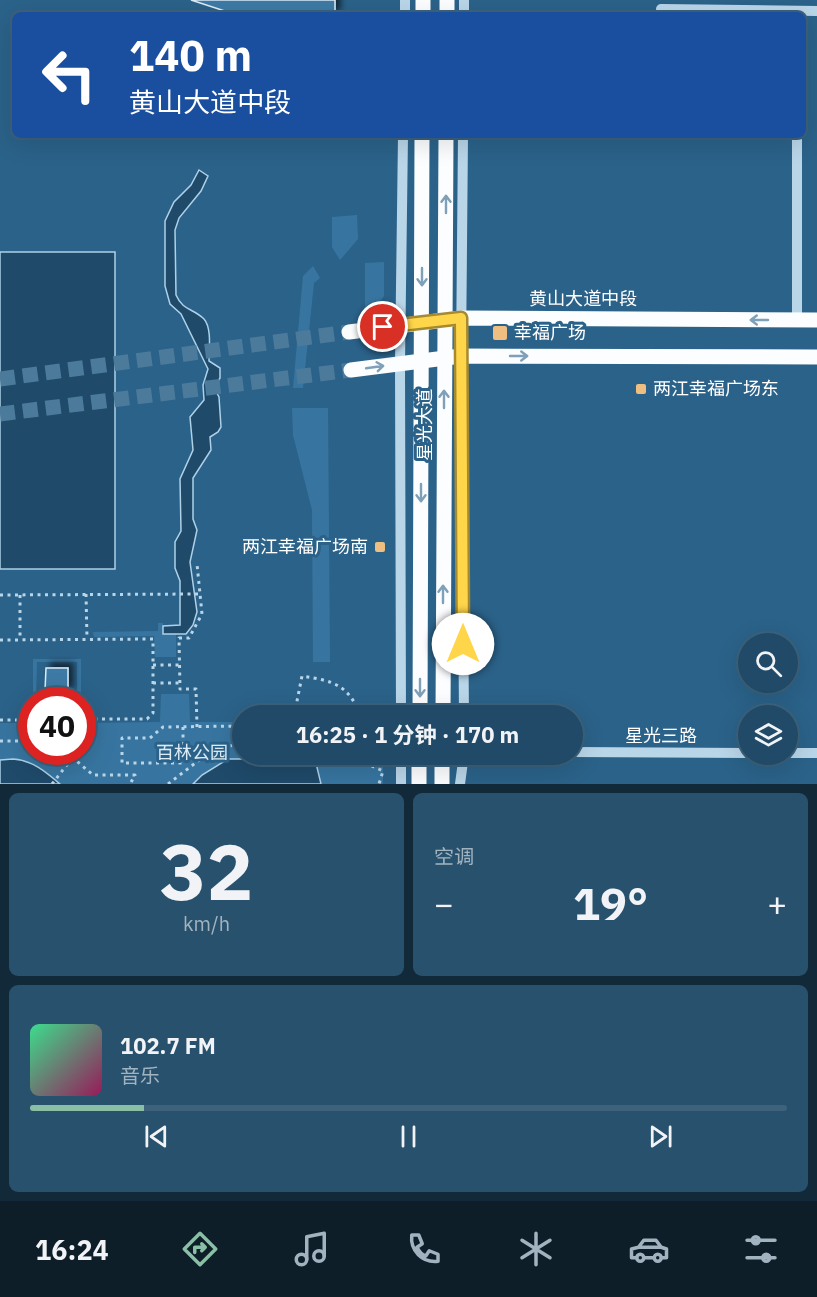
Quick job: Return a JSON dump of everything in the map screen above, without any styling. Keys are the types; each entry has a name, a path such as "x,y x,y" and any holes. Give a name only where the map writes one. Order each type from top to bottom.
{"main road":[{"name":"星光大道","path":"420,705 422,138"},
{"name":"星光大道","path":"443,705 446,138"},
{"name":"黄山大道中段","path":"349,332 461,318 817,320"},
{"path":"351,370 461,356 817,357"},
{"path":"419,765 419,784"},
{"path":"442,765 442,782"}],"street":[{"path":"661,9 817,11"},
{"path":"401,705 400,325 403,138"},
{"path":"463,138 461,356 464,705"},
{"path":"797,138 797,320"},
{"name":"星光三路","path":"583,752 738,753"},
{"path":"798,753 817,753"},
{"path":"401,765 401,784"},
{"path":"460,784 463,765"}],"path":[{"path":"196,727 196,689 180,689 179,638 189,638 202,614 197,564"},
{"path":"86,594 87,639"},
{"path":"0,595 200,594"},
{"path":"20,595 20,640"},
{"path":"0,640 153,639 153,713 147,719 96,719"},
{"path":"153,665 179,665"},
{"path":"296,705 302,676 324,680 344,688 354,705"},
{"path":"153,682 180,682"},
{"path":"0,720 18,720"},
{"path":"183,727 183,763 122,764 122,738 150,738 163,727 232,726"},
{"path":"0,741 18,741"},
{"path":"168,784 215,748 232,746"},
{"path":"52,784 67,765"},
{"path":"82,765 93,775 135,775 130,784"},
{"path":"368,765 383,771 379,784"}],"green space":[{"path":"357,215 358,239 340,260 332,247 332,217"},
{"path":"384,262 384,296 369,317 365,318 365,263"},
{"path":"313,266 320,278 314,283 303,388 293,388 303,276"},
{"path":"292,408 328,408 330,662 313,662 312,510 293,435"},
{"path":"158,623 163,623 163,634 176,634 176,657 155,657 154,636 94,637 93,632 158,631"},
{"path":"33,659 81,659 81,687 77,687 77,662 37,662 36,687 33,687"},
{"name":"百林公园","path":"161,694 189,694 190,722 232,722 232,765 383,765 383,784 0,784 0,723 18,723 18,765 96,765 96,723 160,722"}],"shaded area":[{"path":"199,170 208,176 201,191 179,218 175,230 176,295 185,307 200,315 207,323 210,339 209,361 220,368 220,378 214,388 219,397 221,427 210,437 211,450 193,478 193,519 197,530 190,562 197,612 193,625 186,634 163,634 163,626 180,625 180,581 175,568 175,542 181,531 180,479 193,450 190,417 204,400 203,385 208,369 181,314 170,304 165,286 165,221 174,202 191,185"},
{"path":"0,252 115,252 115,569 0,569"},
{"path":"228,759 232,759 232,765 316,765 321,784 193,784 202,775"},
{"path":"0,760 18,760 18,765 35,765 60,784 0,784"}],"building":[{"path":"191,0 335,0 335,12 228,12"},
{"path":"46,668 68,668 68,687 45,687"}],"tunnel":[{"path":"0,379 349,332"},
{"path":"0,414 351,370"}],"place":[{"name":"幸福广场","path":"500,333"},
{"name":"两江幸福广场东","path":"641,389"},
{"name":"两江幸福广场南","path":"380,547"}],"route":[{"path":"383,327 461,318 463,644"}]}
